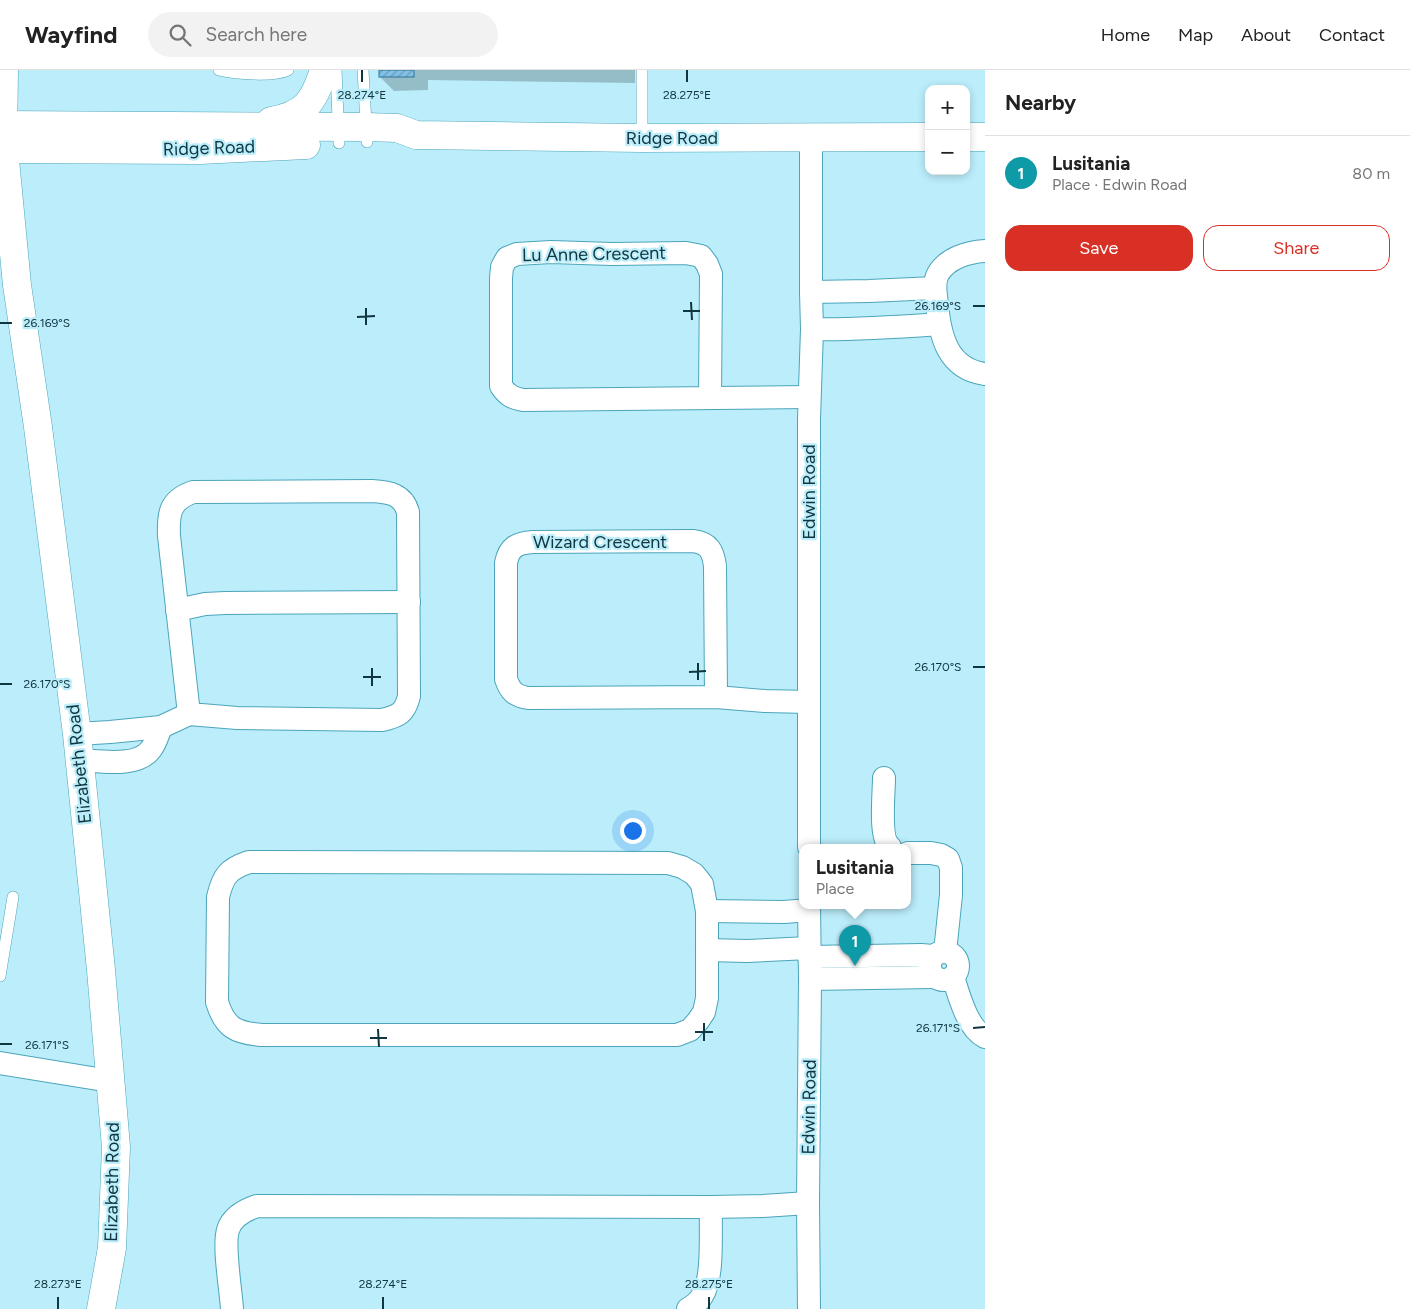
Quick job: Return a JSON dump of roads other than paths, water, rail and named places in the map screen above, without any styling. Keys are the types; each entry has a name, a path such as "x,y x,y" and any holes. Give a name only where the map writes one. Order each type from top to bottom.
{"main road":[{"name":"Elizabeth Road","path":"4,70 2,137 17,285 38,427 77,734 101,970 116,1147 112,1248 101,1309"},
{"path":"238,127 286,119 297,114 313,98 324,70"},
{"name":"Ridge Road","path":"2,137 238,127 338,135 367,135 396,142 416,135 642,138 925,137"},
{"name":"Ridge Road","path":"2,137 200,150 338,135"},
{"path":"970,137 985,137"}],"street":[{"name":"Edwin Road","path":"809,844 809,396 812,329 810,292 811,138"},
{"path":"985,251 973,252 954,259 942,268 937,276 936,288 939,324 946,348 964,368 985,374"},
{"name":"Lu Anne Crescent","path":"710,398 711,274 707,264 700,256 686,253 612,254 551,252 517,254 507,258 502,267 501,278 501,386 506,394 512,398 523,400 710,398 809,396"},
{"path":"810,292 936,288"},
{"path":"812,329 865,329 939,324"},
{"path":"77,734 160,727 189,714 236,718 382,720 399,714 404,710 409,696 408,512 402,500 386,492 372,491 193,492 184,495 177,501 171,508 169,516 169,536 189,714"},
{"name":"Wizard Crescent","path":"716,697 715,566 714,556 701,542 533,542 517,545 511,549 506,563 505,669 508,687 513,693 528,698 716,697 809,702"},
{"path":"177,610 205,604 225,603 409,602"},
{"path":"79,760 134,761 143,757 150,750 156,740 160,727"},
{"path":"884,778 883,817 884,834 887,844"},
{"path":"911,853 931,852 942,854 948,859 951,868 951,895 942,965 973,1028 985,1038"},
{"path":"250,862 668,863 682,867 694,874 702,884 707,911 707,950 707,998 704,1012 690,1030 677,1035 245,1034 232,1027 222,1016 217,1002 218,898 222,883 228,872 250,862"},
{"path":"707,911 784,912 803,909"},
{"name":"Edwin Road","path":"809,909 809,1309"},
{"path":"707,950 921,955 942,965"},
{"path":"810,980 942,965"},
{"path":"0,1063 110,1081"},
{"path":"232,1309 226,1248 228,1230 236,1217 246,1210 257,1206 711,1207 808,1203"},
{"path":"688,1309 703,1295 708,1281 711,1207"}],"lane":[{"path":"219,70 232,73 260,74 279,73 288,70"},
{"path":"336,70 338,135"},
{"path":"363,70 367,135"},
{"path":"642,70 642,138"},
{"path":"0,976 13,897"}],"place":[{"name":"Lusitania","path":"855,966"}]}
